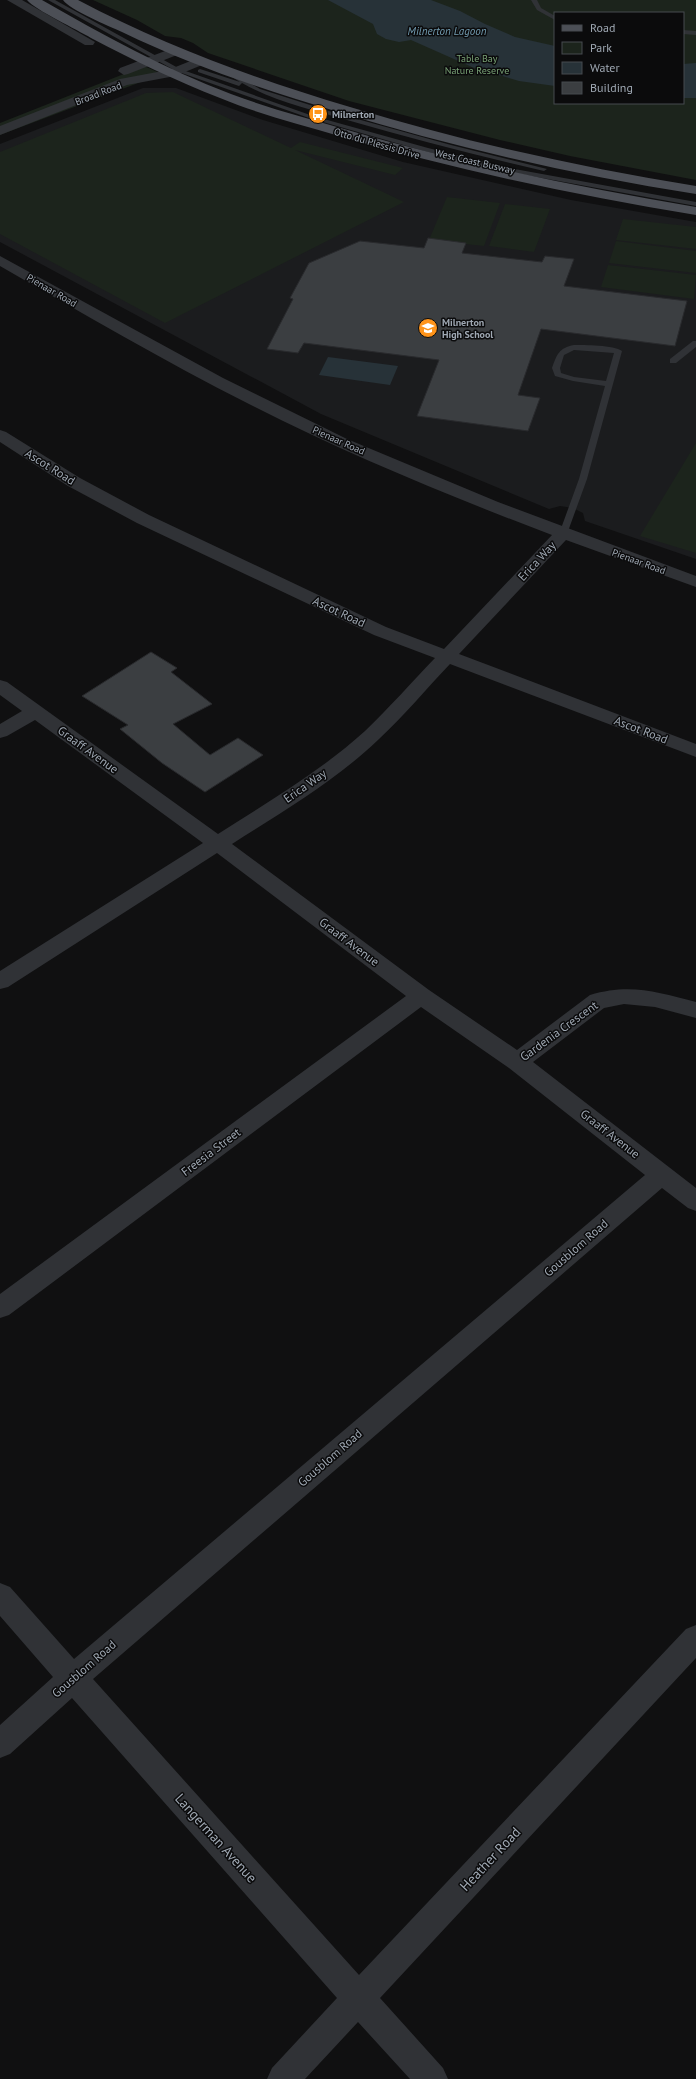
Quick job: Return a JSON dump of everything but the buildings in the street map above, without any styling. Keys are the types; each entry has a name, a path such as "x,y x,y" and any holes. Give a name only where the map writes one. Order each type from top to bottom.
{"main road":[{"name":"Otto du Plessis Drive","path":"33,0 152,58 184,68 232,75 452,141 584,171 696,190"},
{"name":"Otto du Plessis Drive","path":"69,0 114,24 173,52 184,68 227,97 265,110 420,155 551,185 696,211"}],"street":[{"path":"13,0 89,42"},
{"name":"Broad Road","path":"0,119 152,58 173,52"},
{"name":"Broad Road","path":"0,131 124,82 184,68"},
{"path":"49,100 61,107"},
{"name":"Pienaar Road","path":"0,260 156,349 292,419 441,486 562,534 696,582"},
{"name":"Ascot Road","path":"0,435 74,482 143,519 380,631 696,751"},
{"name":"Erica Way","path":"0,981 292,796 345,758 372,735 562,534"},
{"name":"Graaff Avenue","path":"0,686 217,843 421,996 516,1062 696,1201"},
{"path":"0,732 35,712"},
{"name":"Freesia Street","path":"0,1308 421,996"},
{"name":"Gardenia Crescent","path":"516,1062 598,1000 624,996 655,999 696,1010"},
{"name":"Gousblom Road","path":"0,1744 74,1677 661,1175"},
{"name":"Langerman Avenue","path":"0,1596 432,2079"},
{"name":"Heather Road","path":"283,2079 696,1638"}],"lane":[{"name":"West Coast Busway","path":"51,0 152,58 184,68 416,138 476,154 573,176 696,198"},
{"path":"534,0 539,9 554,17"},
{"path":"684,32 696,33"},
{"name":"West Coast Busway","path":"184,68 292,111 426,150 524,173 696,204"},
{"name":"West Coast Busway","path":"232,75 258,90"},
{"path":"673,361 696,343"},
{"path":"562,534 583,479 618,351 579,347 563,351 556,368 558,374 573,379 608,384"}],"shaded area":[{"name":"Milnerton High School","path":"143,88 176,88 263,120 403,162 571,200 696,222 696,559 585,521 583,513 573,508 560,506 549,509 321,414 0,242 0,144"}],"green space":[{"name":"Table Bay Nature Reserve","path":"93,0 696,0 696,180 570,156 500,140 349,101 208,53 193,43 181,38 165,36 137,20"},
{"path":"144,66 162,74 0,135 0,123"},
{"path":"173,92 291,148 300,142 403,168 395,175 295,150 404,202 165,323 0,234 0,152 146,93"},
{"path":"447,197 500,203 484,246 429,240"},
{"path":"505,204 550,209 534,252 489,246"},
{"path":"623,219 696,227 696,249 616,240"},
{"path":"616,241 696,251 696,273 609,263"},
{"path":"608,265 696,275 694,299 601,287"},
{"path":"696,443 696,553 640,536"}],"water":[{"name":"Milnerton Lagoon","path":"328,0 431,0 460,11 515,37 554,46 554,86 519,81 472,67 411,40 399,42 386,39 377,34 373,24"},
{"path":"696,63 696,98 684,98 684,64"},
{"path":"328,357 398,366 390,385 319,375"}],"place":[{"name":"Milnerton","path":"318,114"},
{"name":"Milnerton High School","path":"428,328"}]}
